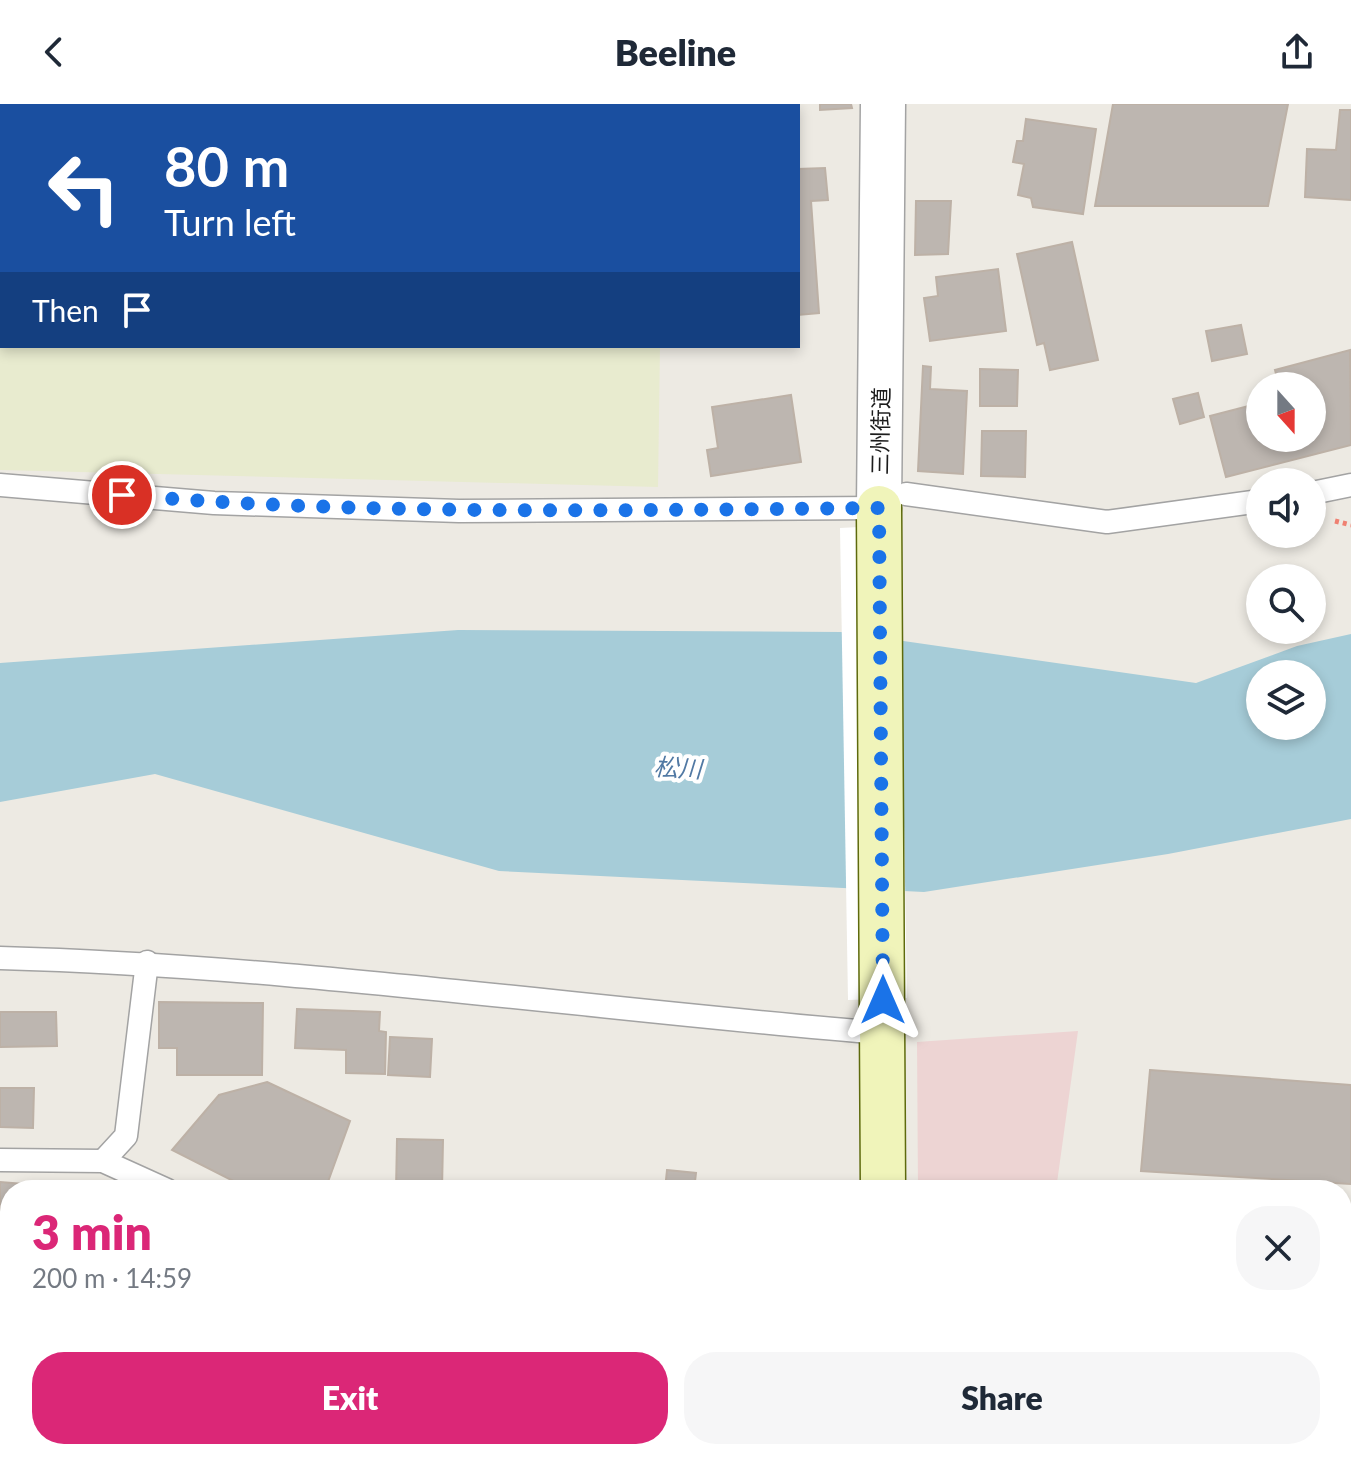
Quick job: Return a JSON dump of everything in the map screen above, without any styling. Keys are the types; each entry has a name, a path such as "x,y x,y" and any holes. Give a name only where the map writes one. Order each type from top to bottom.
{"street":[{"name":"三州街道","path":"883,104 888,509 883,1180"}],"lane":[{"path":"0,485 214,503 459,511 888,509 1107,522 1246,503"},
{"path":"1326,490 1351,485"},
{"path":"0,958 147,962 687,1018 882,1017"},
{"path":"103,1161 126,1136 147,962"},
{"path":"0,1160 103,1161 145,1180"}],"shaded area":[{"path":"1078,1031 1057,1180 918,1180 917,1042"}],"green space":[{"path":"0,348 660,348 658,487 0,470"}],"water":[{"name":"松川","path":"458,630 841,632 1196,683 1246,665 1246,740 1326,740 1326,660 1259,660 1297,646 1326,644 1326,640 1351,634 1351,819 1168,854 924,892 499,871 155,774 0,802 0,663"}],"pier":[{"path":"840,528 899,528 907,998 848,1000"}],"building":[{"path":"820,104 851,104 852,108 820,110"},
{"path":"1113,104 1288,104 1268,206 1095,206"},
{"path":"1340,110 1351,110 1351,200 1305,197 1307,149 1336,150"},
{"path":"1026,119 1096,129 1083,214 1033,207 1031,198 1018,195 1024,164 1013,162 1017,141 1023,141"},
{"path":"825,168 828,200 811,201 819,313 800,315 800,169"},
{"path":"916,201 951,201 948,254 915,255"},
{"path":"1072,242 1098,360 1050,370 1044,343 1037,345 1017,254"},
{"path":"998,269 1006,331 930,341 924,298 938,296 936,277"},
{"path":"1241,325 1247,354 1212,361 1206,331"},
{"path":"1350,350 1351,445 1326,451 1326,372 1275,370"},
{"path":"923,366 931,367 930,389 967,391 963,474 918,471"},
{"path":"980,369 1018,370 1017,406 980,406"},
{"path":"1198,393 1204,417 1180,424 1173,399"},
{"path":"791,395 801,462 711,476 707,450 718,448 712,407"},
{"path":"1246,407 1246,452 1324,452 1261,468 1246,468 1246,472 1226,477 1210,416"},
{"path":"982,431 1026,431 1025,477 981,476"},
{"path":"159,1002 263,1003 262,1075 177,1075 177,1048 159,1048"},
{"path":"297,1009 380,1012 379,1031 386,1032 385,1074 346,1073 346,1050 295,1048"},
{"path":"0,1012 56,1012 57,1046 0,1047"},
{"path":"390,1037 432,1039 430,1077 388,1075"},
{"path":"1150,1070 1351,1085 1351,1180 1286,1180 1141,1171"},
{"path":"267,1082 350,1121 329,1180 231,1180 172,1150 219,1095"},
{"path":"0,1088 34,1088 33,1128 0,1127"},
{"path":"397,1139 443,1140 442,1180 396,1180"},
{"path":"667,1170 696,1173 695,1180 666,1180"}],"route":[{"path":"122,495 214,503 459,511 879,508 883,1000"}]}
